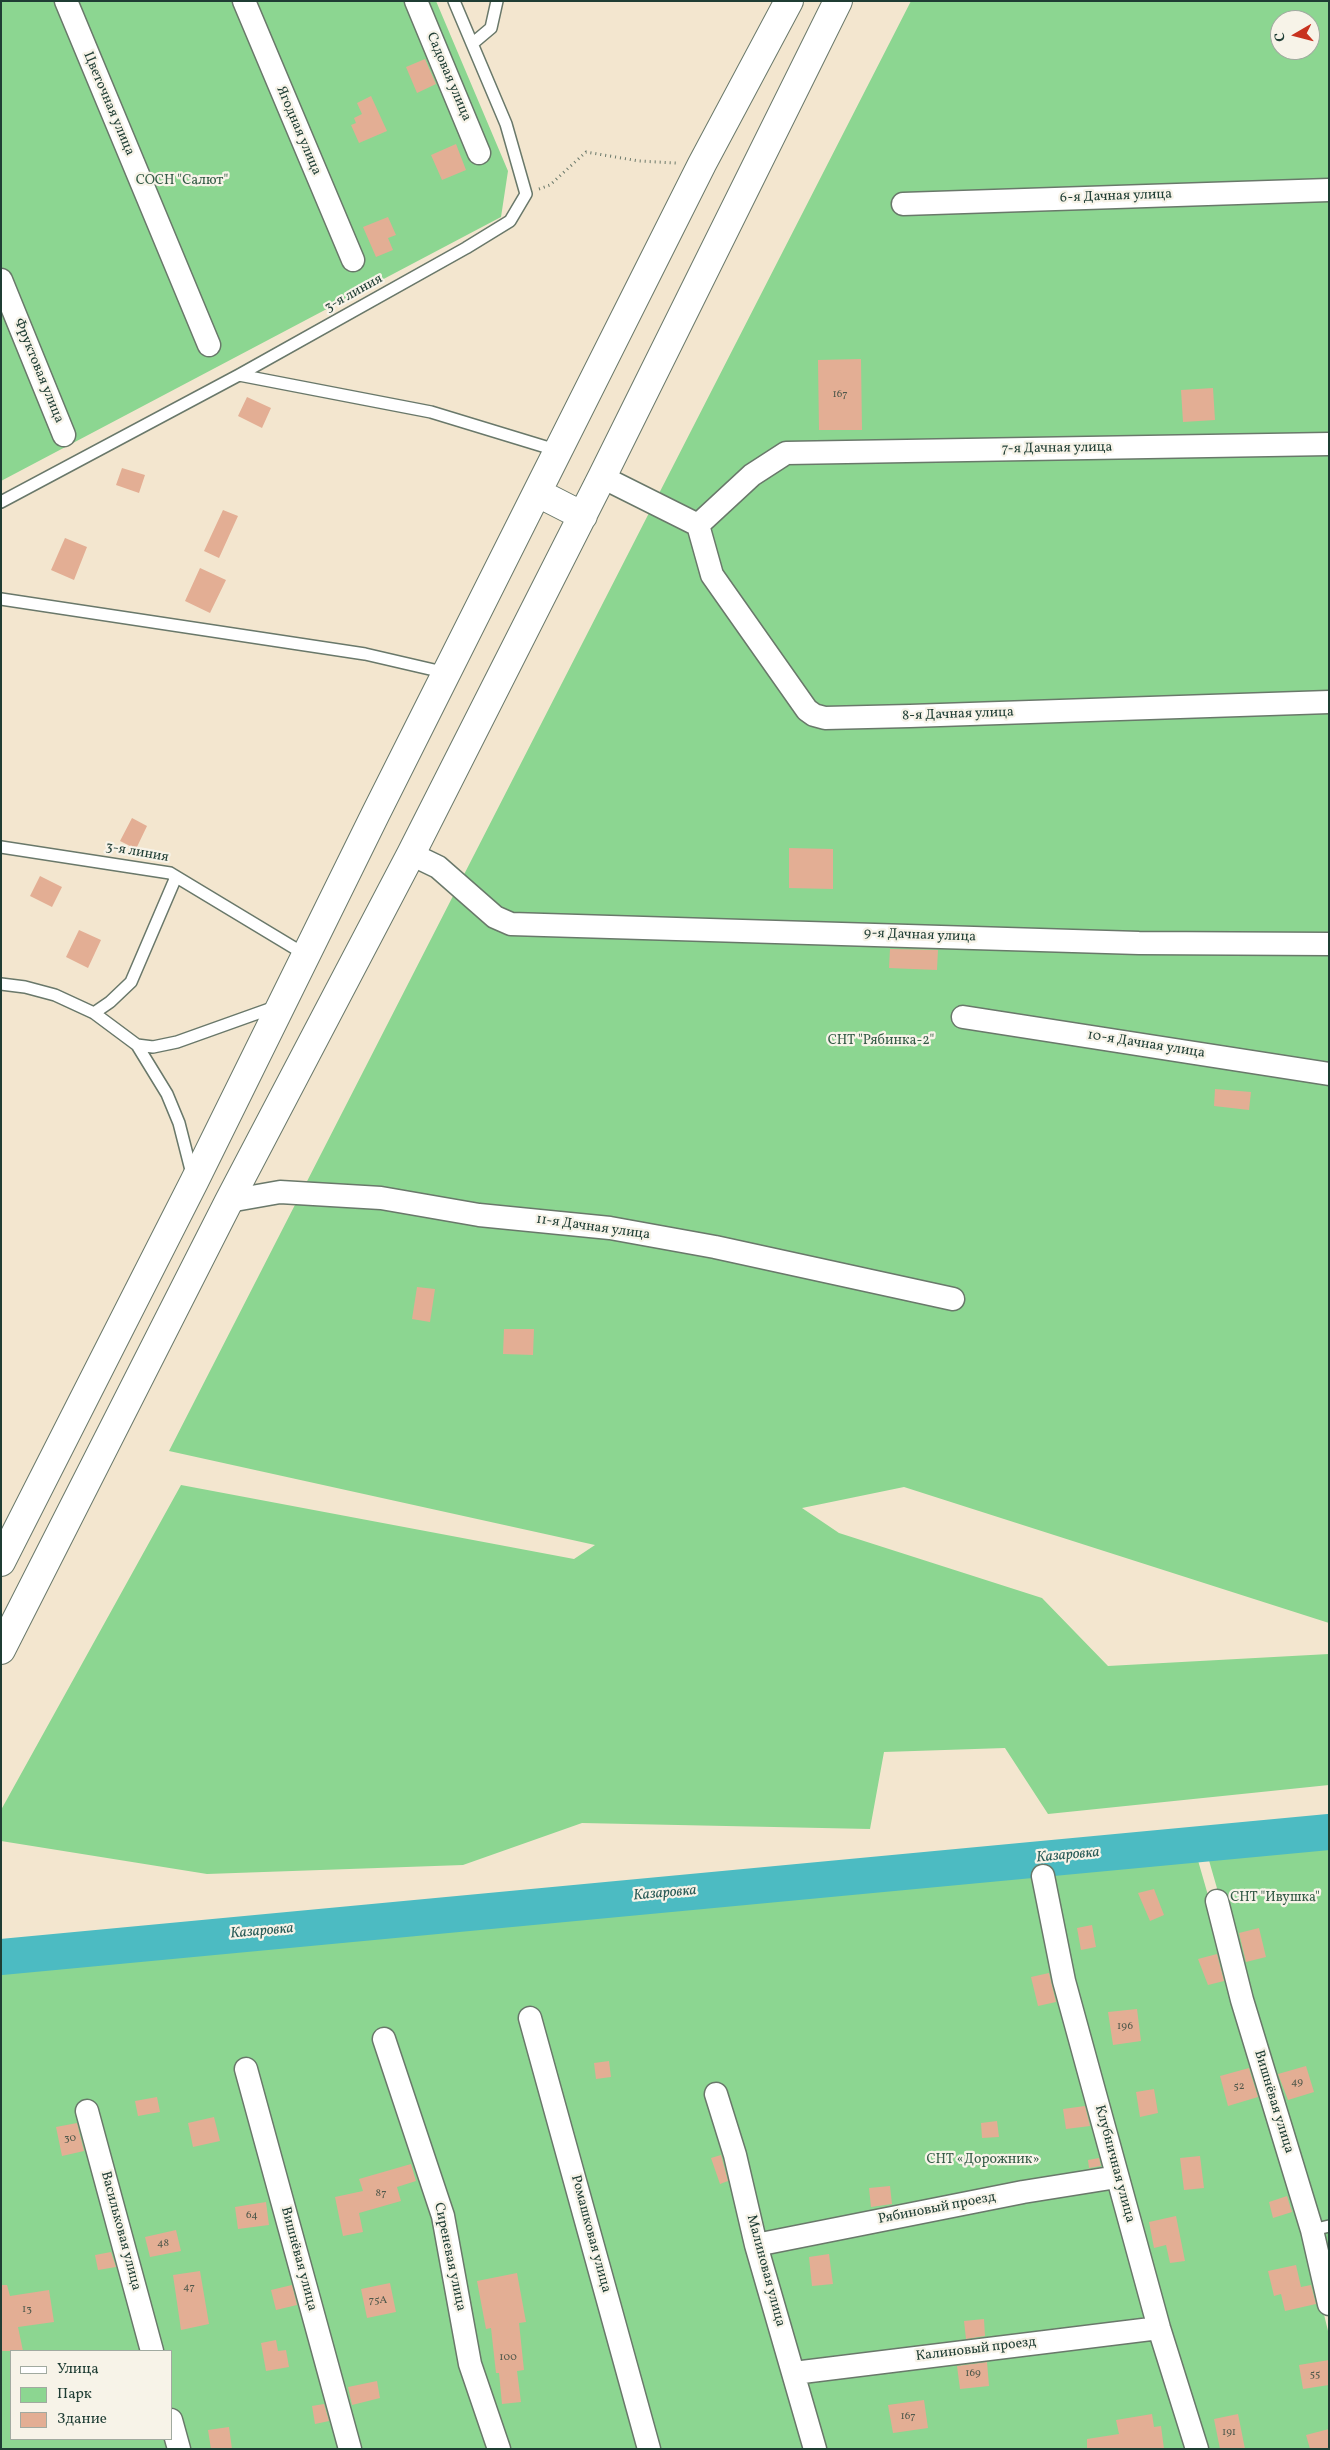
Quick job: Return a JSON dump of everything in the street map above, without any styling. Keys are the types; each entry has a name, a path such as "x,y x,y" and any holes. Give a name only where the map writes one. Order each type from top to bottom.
{"highway":[{"path":"1,1562 194,1182 702,164 789,1"},
{"path":"1,1650 229,1201 411,854 602,478 838,1"},
{"path":"538,494 582,516"}],"street":[{"name":"Цветочная улица","path":"66,1 208,345"},
{"name":"Ягодная улица","path":"244,1 353,260"},
{"name":"Садовая улица","path":"416,1 479,153"},
{"name":"6-я Дачная улица","path":"903,204 1329,190"},
{"name":"Фруктовая улица","path":"1,280 64,435"},
{"name":"7-я Дачная улица","path":"698,525 752,475 786,454 1329,444"},
{"path":"602,478 698,525"},
{"name":"8-я Дачная улица","path":"698,525 712,575 807,710 814,715 825,718 910,716 1329,702"},
{"name":"9-я Дачная улица","path":"411,854 438,867 495,917 511,924 1139,943 1329,944"},
{"name":"10-я Дачная улица","path":"963,1016 1329,1074"},
{"name":"11-я Дачная улица","path":"229,1201 280,1192 381,1198 479,1215 610,1228 716,1247 953,1299"},
{"name":"Клубничная улица","path":"1043,1876 1064,1980 1159,2328 1197,2449"},
{"name":"Вишнёвая улица","path":"1217,1901 1242,2000 1320,2228 1329,2304"},
{"name":"Ромашковая улица","path":"530,2018 649,2449"},
{"name":"Сиреневая улица","path":"384,2039 443,2216 470,2364 499,2449"},
{"name":"Вишнёвая улица","path":"246,2069 350,2449"},
{"name":"Малиновая улица","path":"716,2094 735,2155 756,2245 815,2449"},
{"name":"Васильковая улица","path":"87,2111 152,2350"},
{"name":"Рябиновый проезд","path":"756,2245 1023,2192 1118,2177"},
{"name":"Калиновый проезд","path":"794,2373 1159,2328"},
{"path":"172,2424 179,2449"}],"lane":[{"path":"454,1 506,124 526,194"},
{"path":"472,44 491,28 497,1"},
{"name":"3-я линия","path":"1,502 239,375 466,248 510,221 526,194"},
{"path":"239,375 430,412 558,451"},
{"path":"1,599 365,654 447,673"},
{"name":"3-я линия","path":"1,847 170,873 306,955"},
{"path":"94,1013 110,1002 131,982 176,877"},
{"path":"1,984 25,987 55,995 94,1013 137,1045 167,1094 179,1122 194,1182"},
{"path":"137,1045 153,1047 177,1042 282,1004"}],"path":[{"path":"526,194 550,185 586,152 639,161 702,164"}],"green space":[{"name":"СОСН \"Салют\"","path":"1,1 436,1 508,171 501,217 1,481"},
{"name":"СНТ \"Рябинка-2\"","path":"911,1 1329,1 1329,1623 904,1487 802,1508 839,1533 1042,1598 1108,1666 1329,1654 1329,1785 1048,1814 1005,1748 884,1752 870,1829 582,1823 463,1865 207,1874 1,1841 1,1810 181,1485 574,1559 595,1545 169,1451"},
{"name":"СНТ \"Ивушка\"","path":"1329,1839 1329,2278 1206,1850"},
{"name":"СНТ «Дорожник»","path":"1195,1850 1300,2216 1329,2335 1329,2449 1,2449 1,1966"}],"building":[{"path":"425,59 436,84 417,93 406,67"},
{"path":"371,96 387,131 359,143 351,125 356,123 354,118 362,114 357,103"},
{"path":"456,144 466,170 442,180 431,155"},
{"path":"388,217 396,235 388,238 393,250 376,257 363,227"},
{"path":"861,359 862,430 819,430 818,360"},
{"path":"1213,388 1215,420 1183,422 1181,390"},
{"path":"247,397 271,408 262,428 238,416"},
{"path":"122,468 145,475 139,493 116,485"},
{"path":"223,510 238,516 219,558 204,551"},
{"path":"65,538 87,547 74,580 51,570"},
{"path":"200,568 226,580 210,613 185,601"},
{"path":"132,818 147,826 136,849 120,841"},
{"path":"789,848 833,849 833,889 789,888"},
{"path":"40,876 62,887 52,907 30,896"},
{"path":"79,930 101,940 88,968 66,957"},
{"path":"890,949 938,950 937,970 889,968"},
{"path":"1215,1089 1251,1092 1249,1110 1214,1106"},
{"path":"417,1287 435,1289 430,1322 412,1319"},
{"path":"504,1329 534,1329 533,1355 503,1354"},
{"path":"1154,1889 1164,1915 1150,1921 1138,1893"},
{"path":"1092,1925 1096,1947 1081,1950 1077,1928"},
{"path":"1259,1928 1266,1957 1246,1962 1239,1933"},
{"path":"1217,1954 1224,1981 1208,1985 1198,1959"},
{"path":"1049,1973 1056,2002 1038,2006 1031,1977"},
{"path":"1137,2009 1141,2041 1113,2045 1108,2012"},
{"path":"609,2061 611,2077 596,2079 594,2063"},
{"path":"1306,2066 1314,2092 1288,2100 1278,2074"},
{"path":"1249,2068 1258,2097 1228,2106 1220,2076"},
{"path":"1154,2089 1158,2113 1140,2117 1136,2092"},
{"path":"157,2097 160,2112 138,2116 135,2101"},
{"path":"1085,2106 1090,2126 1066,2129 1063,2109"},
{"path":"214,2117 220,2141 193,2147 188,2123"},
{"path":"997,2121 999,2137 982,2138 981,2123"},
{"path":"77,2123 84,2151 62,2156 56,2127"},
{"path":"721,2155 728,2181 720,2184 711,2158"},
{"path":"1200,2156 1204,2188 1184,2190 1180,2158"},
{"path":"1099,2158 1101,2166 1089,2168 1088,2160"},
{"path":"411,2164 416,2181 397,2187 401,2201 359,2213 363,2232 343,2236 335,2197 363,2191 359,2179"},
{"path":"890,2186 892,2204 871,2207 869,2188"},
{"path":"1287,2196 1292,2212 1273,2218 1269,2202"},
{"path":"266,2202 269,2225 238,2229 235,2207"},
{"path":"1176,2216 1185,2261 1170,2263 1166,2245 1154,2248 1149,2222"},
{"path":"176,2230 181,2251 150,2257 145,2237"},
{"path":"111,2252 116,2267 98,2270 95,2255"},
{"path":"829,2254 833,2284 812,2286 809,2257"},
{"path":"1296,2265 1301,2287 1311,2285 1316,2304 1285,2311 1281,2294 1274,2296 1268,2271"},
{"path":"200,2271 209,2324 181,2330 173,2275"},
{"path":"517,2273 526,2322 519,2323 524,2370 517,2371 521,2402 502,2404 491,2328 486,2329 477,2281"},
{"path":"390,2283 396,2312 367,2318 361,2289"},
{"path":"1,2285 7,2285 10,2296 49,2290 54,2322 18,2327 23,2350 1,2351"},
{"path":"292,2285 297,2305 276,2310 271,2290"},
{"path":"984,2319 985,2336 966,2339 964,2321"},
{"path":"276,2340 278,2351 286,2350 289,2367 266,2371 261,2343"},
{"path":"1329,2360 1329,2385 1303,2389 1299,2365"},
{"path":"987,2362 989,2386 960,2389 957,2366"},
{"path":"377,2381 380,2398 352,2405 348,2387"},
{"path":"924,2400 928,2428 893,2433 888,2405"},
{"path":"324,2404 329,2421 315,2424 312,2406"},
{"path":"1152,2414 1154,2427 1161,2426 1164,2449 1087,2449 1087,2439 1119,2434 1116,2420"},
{"path":"1238,2414 1245,2449 1220,2449 1214,2419"},
{"path":"229,2427 232,2449 211,2449 208,2430"},
{"path":"1329,2429 1329,2449 1310,2449 1306,2435"}],"waterway":[{"name":"Казаровка","path":"1,1957 1329,1832"}]}
